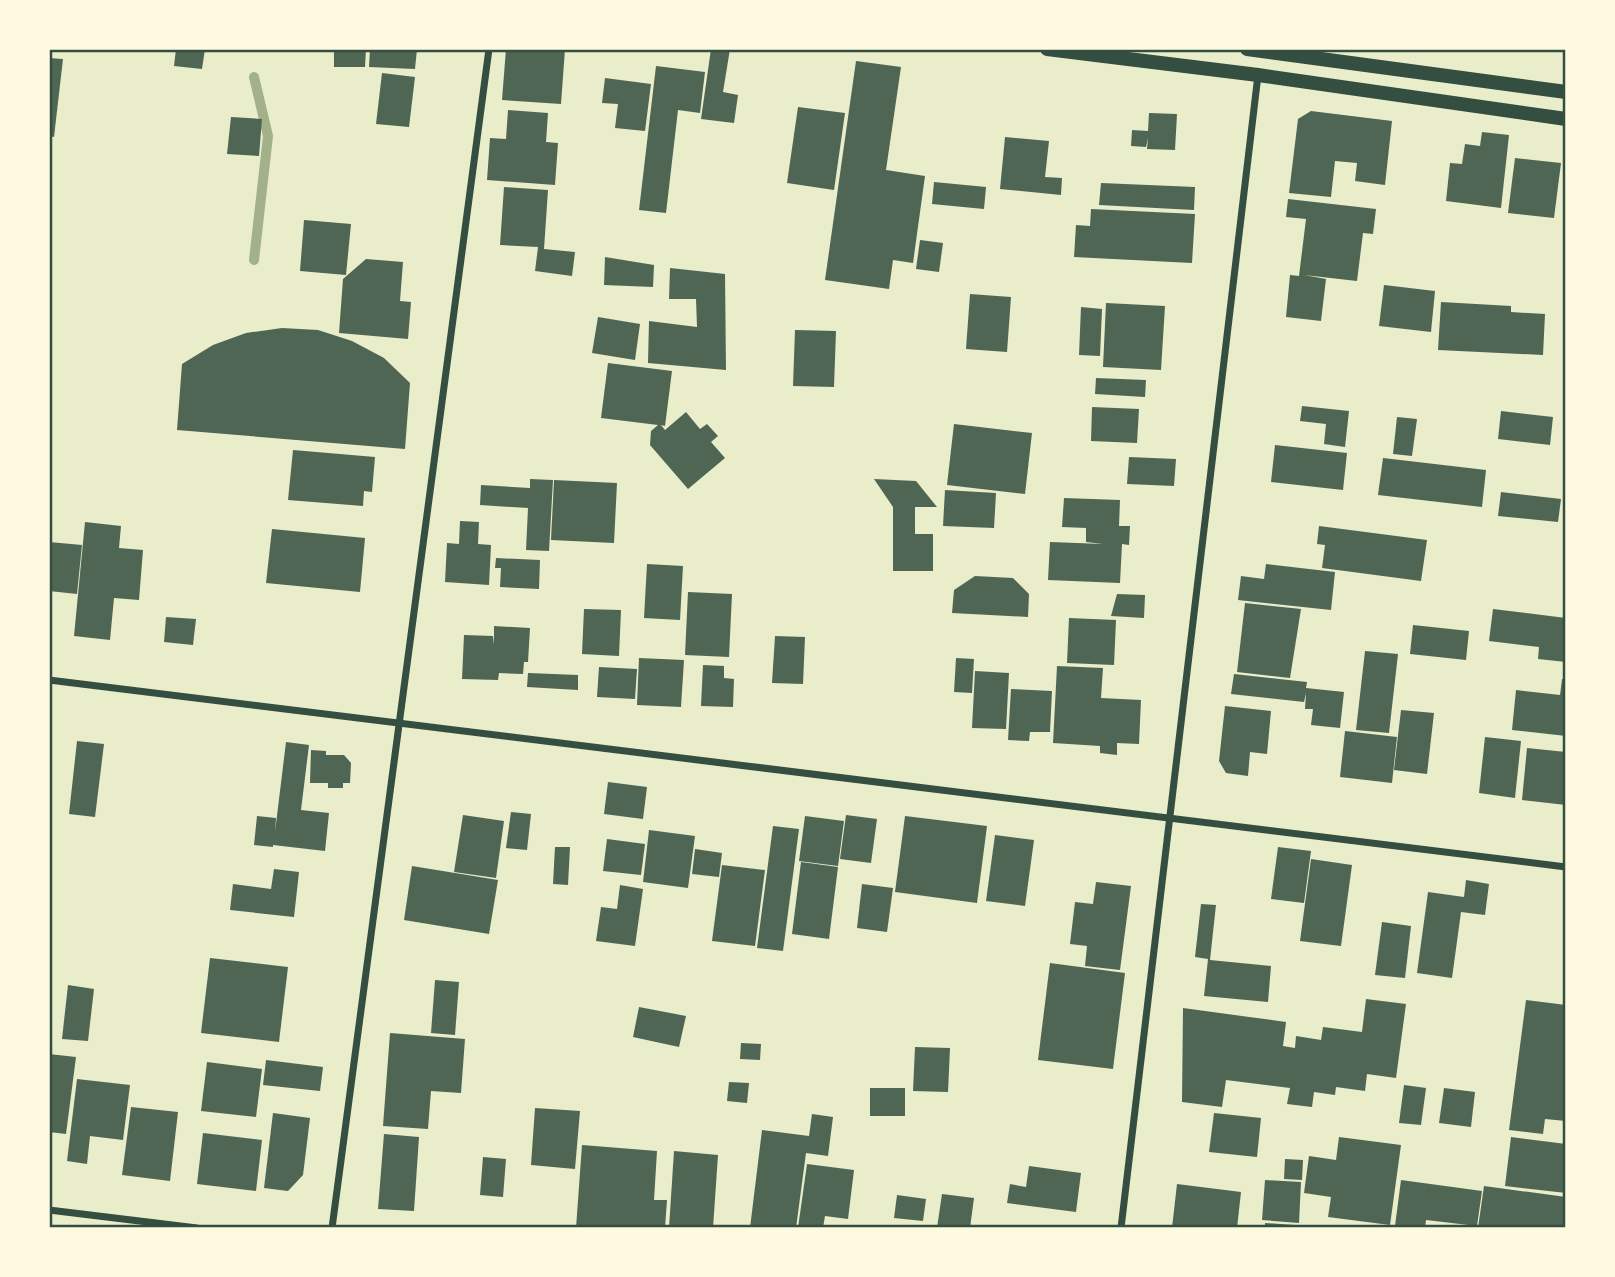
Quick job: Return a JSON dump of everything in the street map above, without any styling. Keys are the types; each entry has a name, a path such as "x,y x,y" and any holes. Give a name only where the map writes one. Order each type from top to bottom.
{"main road":[{"path":"1047,49 1258,75 1566,119"},
{"path":"1255,49 1566,92"}],"street":[{"path":"332,1228 489,49"},
{"path":"1121,1228 1258,75"},
{"path":"49,680 1566,867"},
{"path":"49,1210 197,1228"}],"building":[{"path":"176,49 205,49 202,69 174,66"},
{"path":"334,49 366,49 365,67 334,67"},
{"path":"370,49 417,49 415,69 369,67"},
{"path":"506,49 565,49 561,104 502,100"},
{"path":"711,49 730,49 723,92 738,95 734,123 701,119"},
{"path":"49,58 63,59 54,137 49,136"},
{"path":"856,61 901,67 886,170 925,176 913,263 893,260 889,289 825,280"},
{"path":"656,66 705,72 700,113 678,110 666,213 639,210"},
{"path":"382,73 415,77 409,127 376,124"},
{"path":"605,78 651,84 645,131 615,128 618,104 602,103"},
{"path":"798,107 845,113 834,190 787,183"},
{"path":"508,110 548,113 546,142 558,143 555,185 487,180 490,138 506,139"},
{"path":"1311,111 1392,121 1385,185 1355,181 1357,163 1335,161 1331,197 1289,193 1298,119"},
{"path":"1149,113 1177,114 1175,150 1147,149 1148,138 1146,147 1131,146 1132,130 1148,131"},
{"path":"231,117 262,119 259,156 227,154"},
{"path":"1482,132 1509,135 1501,208 1446,201 1450,163 1462,164 1465,144 1480,146"},
{"path":"1005,137 1049,141 1045,177 1062,178 1061,195 1000,189"},
{"path":"1515,158 1561,163 1554,218 1508,213"},
{"path":"934,182 986,187 984,209 932,204"},
{"path":"1101,183 1195,187 1194,210 1099,205"},
{"path":"504,187 548,190 544,249 575,252 572,276 535,271 538,247 500,245"},
{"path":"1288,199 1376,209 1373,234 1363,233 1357,281 1304,275 1326,279 1321,321 1286,317 1290,275 1299,276 1306,219 1286,217"},
{"path":"1091,209 1195,214 1192,263 1074,257 1076,225 1090,226"},
{"path":"304,220 351,224 346,275 300,271"},
{"path":"920,240 943,243 939,272 916,269"},
{"path":"605,257 654,265 653,287 604,285"},
{"path":"366,259 403,262 400,301 411,302 408,339 339,333 343,279"},
{"path":"670,268 725,274 726,370 648,363 649,321 697,327 696,299 669,299"},
{"path":"1384,285 1435,291 1431,332 1379,326"},
{"path":"970,294 1011,297 1007,352 966,349"},
{"path":"1441,302 1511,306 1511,312 1545,314 1543,355 1438,350"},
{"path":"1106,303 1165,306 1161,370 1103,367"},
{"path":"1081,307 1102,309 1100,356 1079,355"},
{"path":"598,317 640,324 635,360 592,353"},
{"path":"282,328 318,330 352,341 384,358 410,383 405,449 177,430 182,364 213,345 246,333"},
{"path":"795,330 836,331 834,387 793,386"},
{"path":"608,363 672,371 665,426 661,425 665,430 686,412 700,429 707,424 718,436 711,442 725,458 688,489 650,445 651,431 658,425 601,418"},
{"path":"1096,378 1146,380 1145,397 1095,394"},
{"path":"1302,406 1349,411 1345,447 1324,444 1326,424 1300,421"},
{"path":"1092,407 1139,409 1137,443 1091,441"},
{"path":"1501,411 1553,417 1550,445 1498,439"},
{"path":"1397,417 1417,419 1412,456 1393,454"},
{"path":"954,424 1032,433 1025,494 947,485"},
{"path":"1275,445 1347,453 1343,490 1271,482"},
{"path":"293,450 375,457 372,492 364,491 363,506 288,500"},
{"path":"1129,457 1176,459 1174,486 1127,484"},
{"path":"1383,458 1486,470 1482,507 1378,495"},
{"path":"530,479 553,480 549,551 526,550 528,508 480,505 481,485 530,488"},
{"path":"874,479 916,481 937,507 915,507 915,534 933,534 933,571 893,571 893,507"},
{"path":"554,480 617,483 614,543 551,540"},
{"path":"945,490 996,493 994,528 943,526"},
{"path":"1501,492 1561,499 1558,522 1498,516"},
{"path":"1064,498 1120,500 1119,526 1130,526 1129,545 1122,544 1120,583 1048,580 1050,542 1103,544 1086,542 1086,528 1062,527"},
{"path":"460,521 479,522 478,544 491,545 489,585 445,582 447,543 459,544"},
{"path":"85,522 121,526 119,548 143,550 139,600 114,598 110,640 74,636"},
{"path":"1319,526 1427,540 1421,581 1322,568 1325,545 1317,544"},
{"path":"272,529 365,538 360,592 266,583"},
{"path":"49,542 82,545 77,594 49,591"},
{"path":"496,558 540,560 539,589 500,587 501,568 495,568"},
{"path":"647,564 683,566 680,620 644,618"},
{"path":"1266,564 1335,572 1331,610 1238,600 1241,576 1264,579"},
{"path":"975,576 1013,578 1029,594 1028,617 952,613 954,590"},
{"path":"688,592 732,594 729,657 685,655"},
{"path":"1117,594 1145,595 1144,618 1111,616"},
{"path":"1245,603 1301,609 1290,678 1237,672"},
{"path":"584,609 621,610 619,656 582,654"},
{"path":"1493,609 1566,618 1566,662 1538,659 1539,647 1489,641"},
{"path":"166,617 196,619 193,645 164,642"},
{"path":"1069,618 1116,620 1114,665 1067,663"},
{"path":"1413,625 1469,631 1466,660 1410,654"},
{"path":"494,626 530,628 528,662 524,662 523,674 499,673 498,680 462,679 464,635 493,636 494,645"},
{"path":"775,636 805,637 803,684 772,683"},
{"path":"1365,651 1398,654 1389,733 1356,730"},
{"path":"639,658 684,660 681,707 637,705"},
{"path":"956,658 974,659 972,693 954,692"},
{"path":"703,665 724,666 724,678 734,679 733,707 701,706"},
{"path":"1057,666 1103,668 1101,698 1141,700 1139,744 1117,743 1117,755 1100,753 1100,746 1053,743"},
{"path":"599,667 637,669 635,699 597,697"},
{"path":"975,671 1009,673 1006,729 972,728"},
{"path":"528,673 578,675 578,690 527,687"},
{"path":"1234,674 1307,682 1306,688 1344,692 1340,728 1311,725 1313,709 1305,709 1306,693 1304,702 1231,694"},
{"path":"1562,679 1566,679 1566,736 1512,730 1516,690 1560,695"},
{"path":"1011,689 1052,691 1050,732 1030,732 1029,741 1008,740"},
{"path":"1225,706 1271,711 1267,754 1250,752 1248,776 1226,773 1219,761"},
{"path":"1401,710 1434,713 1427,774 1394,770"},
{"path":"1345,731 1397,737 1392,783 1340,777"},
{"path":"1485,737 1521,741 1515,798 1479,793"},
{"path":"77,741 104,744 95,817 69,814"},
{"path":"286,742 309,745 301,810 329,813 325,851 254,845 257,816 276,818 275,832"},
{"path":"1527,748 1566,752 1566,805 1522,800"},
{"path":"311,750 326,751 326,755 344,755 351,763 350,783 343,783 343,788 328,788 328,783 310,783"},
{"path":"608,782 647,787 643,819 604,814"},
{"path":"511,812 531,814 527,850 506,848"},
{"path":"463,815 504,821 496,878 454,872"},
{"path":"846,815 877,819 871,863 840,859"},
{"path":"805,816 844,821 838,866 799,861"},
{"path":"905,816 987,826 977,903 895,892"},
{"path":"773,826 799,829 783,951 757,948"},
{"path":"649,830 695,836 688,888 643,882"},
{"path":"995,835 1034,840 1025,906 986,901"},
{"path":"607,839 645,844 641,875 603,871"},
{"path":"555,847 570,847 568,885 553,884"},
{"path":"1278,847 1311,851 1304,903 1271,899"},
{"path":"695,849 722,853 719,877 692,874"},
{"path":"1311,859 1352,865 1341,946 1300,941"},
{"path":"801,862 838,867 829,939 792,934"},
{"path":"722,865 765,870 755,946 712,941"},
{"path":"412,866 498,880 489,934 404,920"},
{"path":"274,869 299,872 294,917 230,910 233,884 271,889"},
{"path":"1466,880 1489,884 1485,915 1461,912 1452,978 1417,973 1428,892 1464,897"},
{"path":"1096,882 1131,886 1120,970 1085,966 1087,946 1070,944 1075,902 1093,904"},
{"path":"862,884 893,888 887,932 857,928"},
{"path":"620,885 643,889 635,946 596,941 601,907 617,909"},
{"path":"1201,904 1216,905 1210,960 1271,966 1268,1002 1204,996 1208,959 1195,957"},
{"path":"1382,922 1411,926 1405,978 1375,975"},
{"path":"210,958 288,967 279,1042 201,1033"},
{"path":"1050,963 1125,973 1113,1069 1038,1060"},
{"path":"435,980 459,982 455,1035 431,1033"},
{"path":"68,985 94,989 88,1041 62,1039"},
{"path":"1366,999 1406,1004 1396,1078 1367,1074 1365,1091 1336,1087 1335,1095 1314,1092 1312,1107 1287,1104 1290,1088 1226,1080 1222,1107 1182,1102 1183,1008 1286,1022 1283,1046 1295,1048 1296,1036 1321,1040 1323,1027 1362,1032"},
{"path":"1526,1000 1566,1005 1566,1121 1545,1119 1543,1134 1509,1130"},
{"path":"639,1007 686,1016 679,1047 633,1037"},
{"path":"390,1033 465,1039 461,1093 431,1091 428,1129 383,1126"},
{"path":"741,1043 761,1044 760,1060 740,1059"},
{"path":"915,1047 950,1048 948,1092 913,1091"},
{"path":"49,1054 76,1057 66,1134 49,1132"},
{"path":"266,1060 323,1067 320,1091 263,1085"},
{"path":"207,1062 262,1069 256,1117 201,1111"},
{"path":"77,1079 130,1085 123,1140 90,1136 87,1164 67,1161"},
{"path":"729,1082 749,1083 747,1103 727,1101"},
{"path":"1404,1085 1426,1088 1421,1125 1399,1123"},
{"path":"870,1088 905,1088 905,1116 870,1116"},
{"path":"1444,1088 1475,1092 1471,1127 1439,1123"},
{"path":"131,1107 178,1112 170,1181 122,1175"},
{"path":"535,1108 580,1111 575,1169 531,1165"},
{"path":"273,1113 310,1118 303,1175 288,1191 264,1188"},
{"path":"1214,1113 1261,1118 1257,1157 1209,1152"},
{"path":"812,1114 833,1117 828,1156 806,1153 796,1228 750,1228 762,1130 809,1136"},
{"path":"203,1133 262,1140 256,1191 197,1184"},
{"path":"384,1134 419,1137 414,1211 378,1209"},
{"path":"1339,1137 1401,1145 1390,1225 1328,1217 1331,1197 1304,1193 1309,1156 1336,1160"},
{"path":"1511,1137 1566,1144 1566,1193 1505,1186"},
{"path":"582,1145 657,1151 654,1200 667,1200 665,1228 576,1228"},
{"path":"674,1151 718,1155 713,1228 669,1228"},
{"path":"483,1157 506,1159 503,1197 480,1195"},
{"path":"1285,1159 1303,1160 1302,1180 1284,1179"},
{"path":"807,1164 854,1170 848,1219 825,1216 823,1228 798,1228"},
{"path":"1029,1166 1081,1173 1076,1212 1007,1203 1010,1184 1026,1187"},
{"path":"1265,1180 1301,1182 1299,1223 1262,1220"},
{"path":"1401,1180 1482,1191 1477,1226 1426,1220 1425,1228 1395,1226"},
{"path":"1177,1184 1241,1192 1237,1228 1172,1228"},
{"path":"1484,1186 1566,1197 1566,1228 1478,1228"},
{"path":"942,1194 974,1198 970,1228 937,1228"},
{"path":"897,1195 926,1199 923,1221 894,1218"},
{"path":"1265,1223 1295,1225 1295,1228 1265,1228"}],"waterway":[{"path":"254,77 268,136 254,260"}]}
